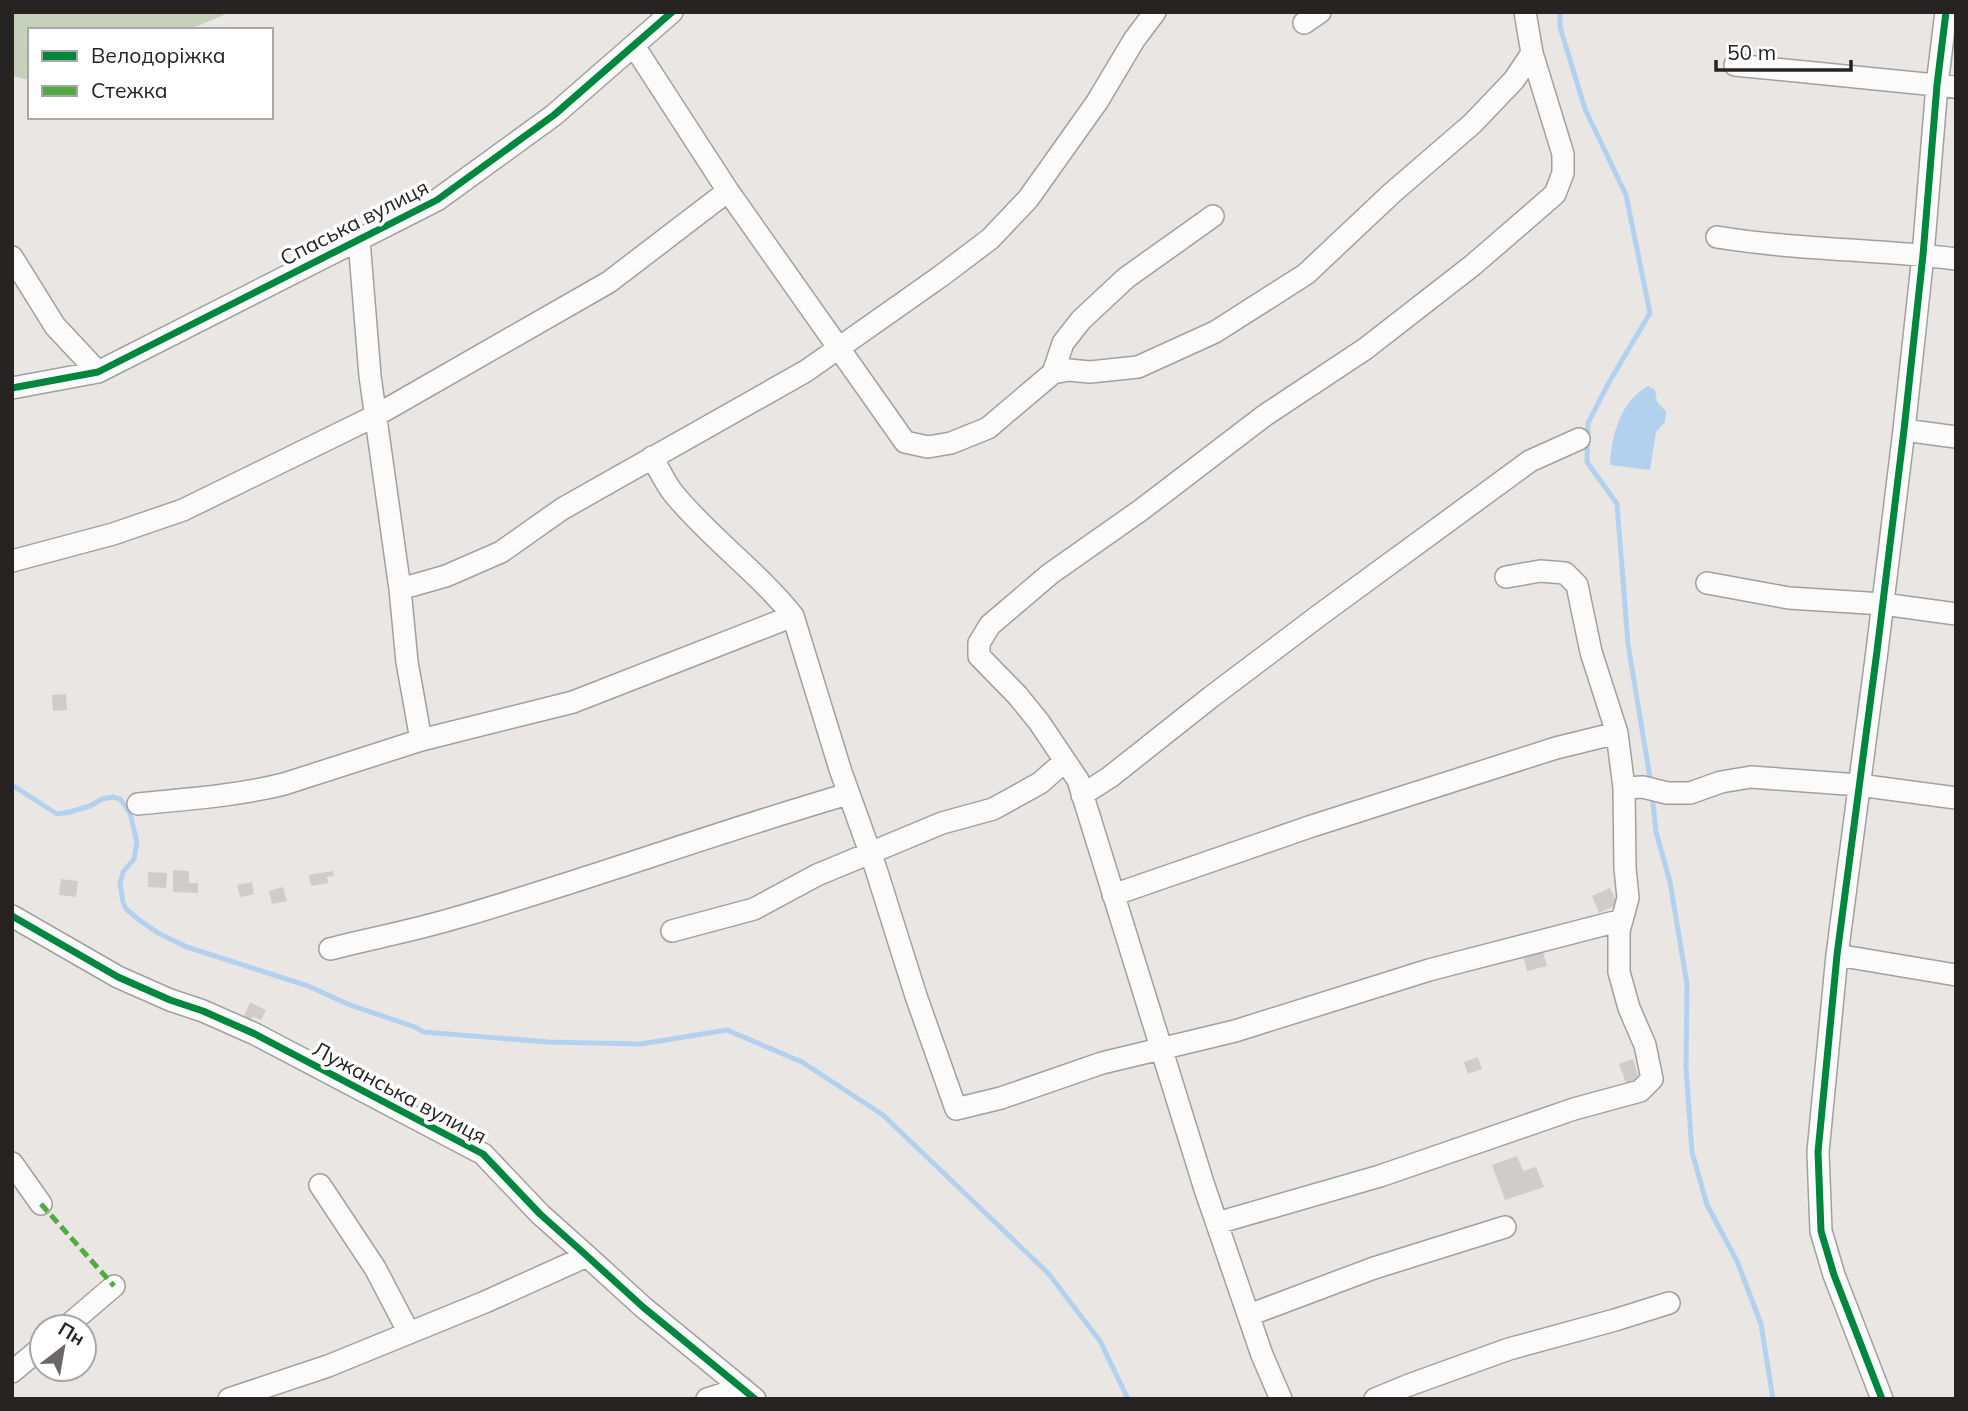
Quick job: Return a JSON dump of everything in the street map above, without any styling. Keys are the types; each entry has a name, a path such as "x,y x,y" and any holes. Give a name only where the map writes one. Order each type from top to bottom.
{"street":[{"name":"Спаська вулиця","path":"12,388 98,372 437,200 554,115 672,12"},
{"path":"400,589 446,576 501,552 562,509 806,370 941,276 989,239 1028,199 1097,102 1134,40 1155,12"},
{"path":"1281,1399 1262,1355 1217,1223 1078,780 1039,722 979,656 979,643 990,625 1050,574 1141,510 1265,416 1365,349 1473,265 1555,194 1563,173 1563,154 1532,53 1525,12"},
{"path":"1882,1399 1834,1275 1821,1231 1818,1152 1836,955 1883,604 1923,255 1947,86 1946,12"},
{"path":"634,46 728,191 905,442 928,447 951,443 988,428 1053,373 1068,370 1090,372 1138,368 1215,332 1306,274 1392,193 1472,124 1514,80 1532,53"},
{"path":"1735,65 1947,86"},
{"path":"12,561 113,534 183,510 375,416 609,282 728,191"},
{"path":"1053,373 1063,343 1081,320 1126,278 1213,216"},
{"path":"1717,237 1762,245 1956,259"},
{"path":"359,240 370,376 400,589 407,662 421,740"},
{"path":"12,257 55,326 98,372"},
{"path":"1904,430 1956,438"},
{"path":"1082,795 1110,777 1321,614 1530,461 1580,439"},
{"path":"652,457 673,493 778,597 793,616 848,794 956,1109 1001,1098 1102,1063 1235,1031 1429,970 1622,920"},
{"path":"1217,1223 1380,1175 1574,1109 1640,1091 1651,1079 1645,1045 1629,1008 1619,972 1619,931 1628,898 1625,867 1634,788 1591,652 1577,585 1565,573 1540,571 1506,577"},
{"path":"1707,583 1788,597 1883,604 1956,614"},
{"path":"138,804 239,793 284,784 421,740 573,702 793,616"},
{"path":"1113,895 1309,827 1520,759 1617,733"},
{"path":"672,931 754,909 817,875 870,852 942,823 993,809 1040,783 1065,761"},
{"path":"1634,788 1690,793 1721,782 1751,776 1859,785 1956,798"},
{"path":"330,949 457,918 848,794"},
{"name":"Лужанська вулиця","path":"12,916 106,971 147,991 204,1011 255,1034 483,1154 540,1214 643,1307 748,1394"},
{"path":"1836,955 1956,975"},
{"path":"12,1163 41,1204"},
{"path":"320,1185 375,1268 409,1332"},
{"path":"1249,1315 1374,1268 1505,1227"},
{"path":"229,1399 328,1366 485,1302 587,1256"},
{"path":"82,1313 114,1286"},
{"path":"1375,1399 1509,1349 1669,1303"},
{"path":"12,1373 28,1359"},
{"path":"707,1399 748,1394"}],"green space":[{"path":"12,12 231,12 193,28 28,28 28,80 12,76"}],"water":[{"path":"1648,386 1655,390 1657,402 1666,411 1665,422 1656,432 1650,470 1610,465 1619,420 1631,401"}],"building":[{"path":"66,694 67,710 53,711 52,695"},
{"path":"173,870 189,871 189,883 198,883 198,893 173,892"},
{"path":"333,871 334,876 327,877 328,883 311,886 309,875"},
{"path":"148,872 167,873 166,888 148,887"},
{"path":"61,879 78,881 76,897 59,895"},
{"path":"252,882 254,894 240,897 237,885"},
{"path":"283,887 287,901 272,904 269,891"},
{"path":"1610,888 1618,904 1599,913 1592,896"},
{"path":"1543,951 1547,966 1527,971 1523,956"},
{"path":"250,1002 266,1010 261,1020 253,1016 250,1022 243,1018"},
{"path":"1478,1057 1482,1069 1468,1074 1464,1062"},
{"path":"1633,1059 1639,1079 1626,1083 1619,1064"},
{"path":"1517,1156 1523,1171 1536,1167 1544,1187 1505,1200 1492,1165"}],"waterway":[{"path":"1560,12 1560,27 1585,109 1626,195 1650,313 1588,423 1587,462 1617,504 1628,644 1651,784"},
{"path":"12,785 57,814 90,806 102,799 120,799 130,813 137,843 134,859 123,872 120,884 123,902 126,909 158,933 187,947 308,986 350,1005 424,1032 548,1042 641,1044 727,1030 802,1062 883,1115 1048,1273 1100,1341 1128,1399"},
{"path":"1652,794 1656,832 1670,882 1687,984 1686,1067 1692,1152 1707,1205 1737,1261 1761,1324 1773,1399"}],"marked path":[{"path":"41,1204 114,1286"}],"cycle path":[{"path":"12,388 98,372 437,200 554,115 672,12"},
{"path":"1882,1399 1834,1275 1821,1231 1818,1152 1837,955 1904,430 1946,12"},
{"path":"12,916 118,977 255,1034 483,1154 540,1214 643,1307 755,1399"}]}
